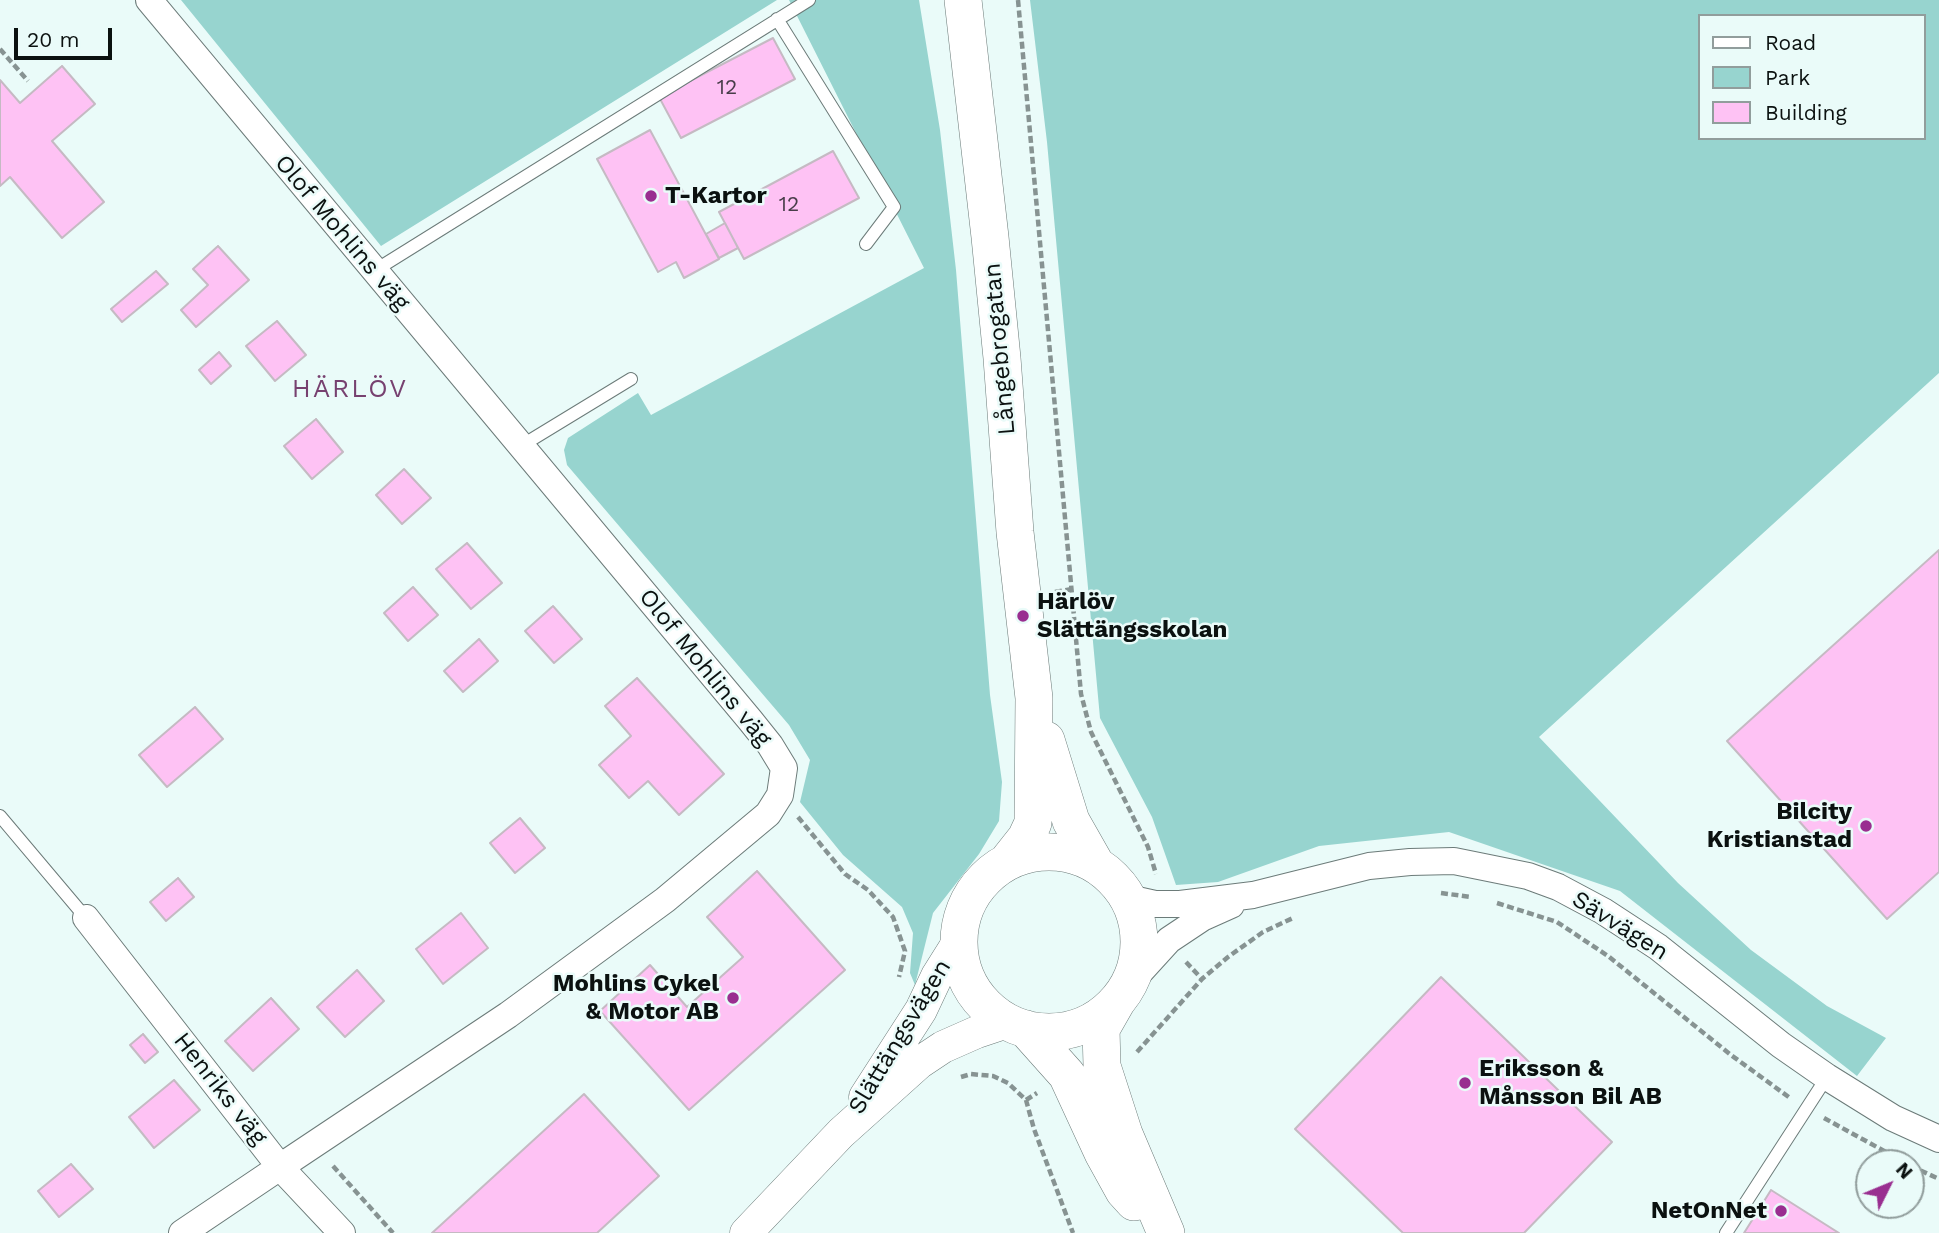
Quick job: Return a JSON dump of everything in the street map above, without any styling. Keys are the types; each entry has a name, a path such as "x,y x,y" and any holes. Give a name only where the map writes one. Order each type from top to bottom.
{"main road":[{"name":"Långebrogatan","path":"963,0 992,251 1015,532 1034,698 1033,823 1026,838 1007,862"},
{"name":"Långebrogatan","path":"1034,698 1071,821 1096,865"},
{"path":"1160,1233 1124,1191 1067,1075 1016,1025 981,1001 964,974 959,942 962,917 972,895 987,876 1007,862 1029,854 1052,852 1075,856 1096,865 1142,901 1136,919 1139,942 1136,964 1123,993 1101,1029 1102,1066 1124,1134 1166,1233"},
{"path":"1016,1025 1046,1032 1065,1031 1085,1025 1102,1015 1123,993"}],"street":[{"name":"Olof Mohlins väg","path":"149,0 770,745 784,768 780,795"},
{"path":"342,1233 280,1167 508,1016 665,900 768,814 780,795"},
{"name":"Sävvägen","path":"1142,901 1180,904 1253,895 1369,866 1410,862 1454,861 1528,876 1558,887 1603,911 1647,940 1781,1045 1827,1077 1893,1118 1939,1139"},
{"name":"Sävvägen","path":"1123,993 1169,940 1202,918 1253,895"},
{"name":"Henriks väg","path":"86,918 280,1167 181,1233"},
{"name":"Slättängsvägen","path":"842,1133 921,1010 937,976 959,942"},
{"name":"Slättängsvägen","path":"746,1233 842,1133 927,1058 943,1047 977,1032 1016,1025"}],"lane":[{"path":"374,271 809,0"},
{"path":"777,19 894,207 866,244"},
{"path":"521,446 631,379"},
{"path":"0,816 86,918"},
{"path":"1726,1233 1827,1077"}],"path":[{"path":"1018,0 1081,694 1091,732 1148,848 1157,877 1142,901"},
{"path":"0,49 27,81"},
{"path":"780,795 845,874 868,890 893,917 905,951 898,982"},
{"path":"1440,893 1476,898"},
{"path":"1488,900 1556,922 1608,956 1780,1092 1881,1149"},
{"path":"1102,1066 1131,1058 1202,979 1263,932 1299,915"},
{"path":"1169,940 1177,953 1202,979"},
{"path":"956,1078 971,1074 993,1076 1008,1083 1026,1100 1034,1129 1073,1233"},
{"path":"1026,1100 1067,1075"},
{"path":"314,1145 393,1233"}],"green space":[{"path":"181,0 777,0 381,246"},
{"path":"789,0 919,0 940,130 956,270 990,695 1002,782 999,821 979,854 933,913 915,985 910,973 913,933 902,907 843,855 800,802 810,760 789,725 567,465 564,450 568,438 638,393 651,415 924,268"},
{"path":"1030,0 1939,0 1939,373 1539,737 1678,883 1751,950 1827,1006 1886,1038 1857,1076 1620,891 1449,832 1319,846 1218,882 1176,885 1152,817 1100,718 1047,142"}],"building":[{"name":"T-Kartor","path":"773,38 795,79 681,138 659,97"},
{"path":"62,66 95,104 52,141 104,202 62,238 10,177 0,186 0,80 20,103"},
{"name":"T-Kartor","path":"650,130 719,259 684,278 676,262 658,272 597,159"},
{"name":"T-Kartor","path":"833,151 859,198 744,259 719,212"},
{"name":"T-Kartor","path":"725,223 738,248 719,258 706,234"},
{"path":"218,246 249,280 196,327 181,310 208,285 193,269"},
{"path":"156,271 168,284 122,322 111,309"},
{"path":"277,321 306,355 275,381 246,346"},
{"path":"219,352 231,366 211,384 199,370"},
{"path":"316,419 343,452 312,479 284,446"},
{"path":"404,469 431,498 402,524 376,495"},
{"path":"467,543 502,583 471,609 436,569"},
{"path":"1939,550 1939,872 1887,919 1727,741"},
{"path":"413,587 438,615 408,641 384,613"},
{"path":"553,606 582,639 554,663 525,631"},
{"path":"479,639 498,661 463,692 444,671"},
{"path":"637,678 724,774 679,815 648,781 629,798 599,765 631,736 605,706"},
{"path":"195,707 223,739 167,787 139,755"},
{"path":"520,818 545,848 515,873 490,843"},
{"path":"757,871 845,970 689,1110 600,1011 650,965 687,1007 743,957 707,917"},
{"path":"178,878 194,897 166,921 150,902"},
{"path":"461,913 488,948 443,984 416,949"},
{"path":"357,970 384,1001 345,1037 317,1007"},
{"path":"1441,977 1612,1142 1524,1233 1403,1233 1295,1129"},
{"path":"271,998 299,1029 253,1071 225,1041"},
{"path":"143,1034 158,1052 145,1063 130,1045"},
{"path":"174,1080 200,1110 154,1148 129,1117"},
{"path":"584,1094 659,1176 597,1233 432,1233"},
{"path":"71,1164 93,1189 59,1217 38,1191"},
{"name":"NetOnNet","path":"1771,1190 1839,1233 1744,1233"}],"place":[{"name":"T-Kartor","path":"651,196"},
{"name":"Härlöv Slättängsskolan","path":"1023,616"},
{"name":"Bilcity Kristianstad","path":"1866,826"},
{"name":"Mohlins Cykel & Motor AB","path":"733,998"},
{"name":"Eriksson & Månsson Bil AB","path":"1465,1083"},
{"name":"NetOnNet","path":"1781,1211"}],"district":[{"name":"HÄRLÖV","path":"350,389"}]}
